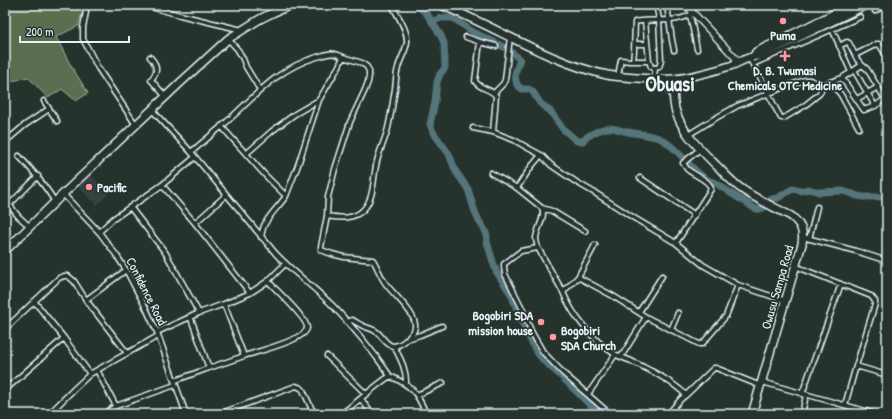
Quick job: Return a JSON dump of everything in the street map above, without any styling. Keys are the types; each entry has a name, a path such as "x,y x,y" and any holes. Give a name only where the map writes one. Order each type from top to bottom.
{"main road":[{"path":"5,251 29,226 228,40 242,30 274,12 292,5"},
{"path":"751,57 756,52 852,5"},
{"path":"445,6 570,64 618,76 674,79 714,71 751,57 759,56 866,5"},
{"path":"673,95 679,85 693,76"},
{"path":"657,79 670,88 673,95"},
{"name":"Owusu Sampa Road","path":"674,79 673,95 675,108 678,118 688,135 700,149 739,187 796,220 806,238 802,244 795,266 752,414"}],"street":[{"path":"85,5 86,12 83,26 83,39 98,68 136,125"},
{"path":"327,216 345,218 350,217 356,215 368,205 376,165 392,111 397,69 407,41 403,26 392,5"},
{"path":"655,68 660,65 661,61 659,19 656,5"},
{"path":"667,5 674,50"},
{"path":"686,5 692,14 739,62"},
{"path":"875,11 886,5"},
{"path":"129,6 151,7 242,30"},
{"path":"633,61 635,22 679,18 692,14"},
{"path":"692,14 697,49"},
{"path":"753,64 860,17"},
{"path":"645,21 649,61 651,67 655,68 657,79"},
{"path":"832,29 852,71 875,106"},
{"path":"466,37 496,46"},
{"path":"494,93 505,80 510,37"},
{"path":"228,40 238,50 260,90"},
{"path":"480,42 475,81 481,87 494,93 496,96 493,132"},
{"path":"839,46 848,42 862,65 867,69 885,99 875,106 864,110 842,78"},
{"path":"634,44 647,44"},
{"path":"855,55 878,44 884,52 887,51"},
{"path":"191,152 260,90 300,63 334,53 362,63 367,67 369,71 368,82 350,122 335,169 328,197 327,216 321,247 322,250 332,254 344,257 373,260 382,278 407,308 416,326 414,331 407,339 399,345 394,346 389,345 375,331 352,320 347,322"},
{"path":"150,57 154,61 156,69 151,80 166,97"},
{"path":"261,237 262,228 286,196 319,100 343,57"},
{"path":"751,57 753,64 781,118 784,118 804,106 819,94 821,90 820,84"},
{"path":"618,76 621,60 649,61"},
{"path":"688,135 736,106 768,93 805,80 825,84 842,78 862,65"},
{"path":"830,82 841,95 859,128"},
{"path":"857,99 878,87"},
{"path":"246,154 272,131 295,114 319,100"},
{"path":"44,101 56,121"},
{"path":"5,142 49,109"},
{"path":"152,110 191,152 285,264 333,306 379,360 390,376 406,384 417,395 426,414"},
{"path":"221,126 286,196"},
{"path":"473,128 493,132 514,140 541,155 551,165 576,182 676,243 703,265 738,284 786,301"},
{"path":"676,243 711,189 711,186 701,177 686,168 683,163 700,149"},
{"path":"517,188 541,155"},
{"path":"19,156 38,176 48,189 55,202"},
{"path":"99,232 130,207 162,185 195,157"},
{"path":"491,173 517,188 542,208 585,231"},
{"path":"9,205 38,176"},
{"path":"640,178 695,215"},
{"path":"162,185 195,223 250,293"},
{"name":"Confidence Road","path":"63,194 99,232 126,270 158,334 186,414"},
{"path":"195,223 226,195"},
{"path":"5,199 29,226"},
{"path":"130,207 164,252 199,313"},
{"path":"817,207 806,238 887,261"},
{"path":"542,208 543,215 536,237 538,248 580,322 593,337 616,355 673,384 686,395"},
{"path":"563,292 578,277 595,245"},
{"path":"538,248 521,251 505,263 505,274 522,308 531,331 543,352 563,373 610,414"},
{"path":"49,414 96,370 190,316 250,293 268,281 285,264"},
{"path":"795,266 872,296 875,301 845,405"},
{"path":"86,300 126,270"},
{"path":"5,329 59,278 68,276 74,281 86,300 127,353"},
{"path":"639,312 662,276"},
{"path":"578,277 613,296 646,317 699,344 702,344 726,316 738,284"},
{"path":"104,414 116,406 209,368 288,342 303,334 307,327 303,318 268,281"},
{"path":"802,414 804,394 841,284"},
{"path":"34,301 64,338 90,374"},
{"path":"224,304 244,356"},
{"path":"671,330 678,313"},
{"path":"190,316 209,368"},
{"path":"621,357 646,317"},
{"path":"407,339 442,326"},
{"path":"5,390 64,338"},
{"path":"394,346 406,374 406,384"},
{"path":"588,394 616,355"},
{"path":"327,356 366,394"},
{"path":"856,366 887,375"},
{"path":"668,414 681,399 714,368 761,384 876,414"},
{"path":"96,370 116,406"},
{"path":"341,414 390,376"},
{"path":"417,395 444,383"},
{"path":"221,414 296,386 303,390 314,414"},
{"path":"360,400 372,414"}],"shaded area":[{"path":"90,175 108,194 97,205 78,186"}],"green space":[{"path":"5,5 82,5 83,10 78,26 56,37 70,64 88,93 76,101 62,89 48,98 28,77 5,83"}],"waterway":[{"path":"418,5 427,14 444,43 445,68 440,74 437,82 435,102 430,124 433,132 449,154 456,172 468,189 475,212 485,230 496,271 511,294 524,327 536,351 544,361 596,411 601,414"},
{"path":"433,23 441,18 453,18 473,32 506,48"},
{"path":"511,52 520,59 515,74 517,85 522,89 529,89 533,92 540,103 550,111 563,129 577,141 583,141 594,133 610,128 661,139 672,147 705,178 716,183 755,209 766,206"},
{"path":"769,201 778,198 793,189 800,191 809,189 819,192 843,191 864,197 887,197"}],"place":[{"name":"Puma","path":"783,21"},
{"name":"D. B. Twumasi Chemicals OTC Medicine","path":"785,56"},
{"name":"Pacific","path":"89,187"},
{"name":"Bogobiri SDA mission house","path":"541,322"},
{"name":"Bogobiri SDA Church","path":"553,337"}],"district":[{"name":"Obuasi","path":"670,83"}]}
